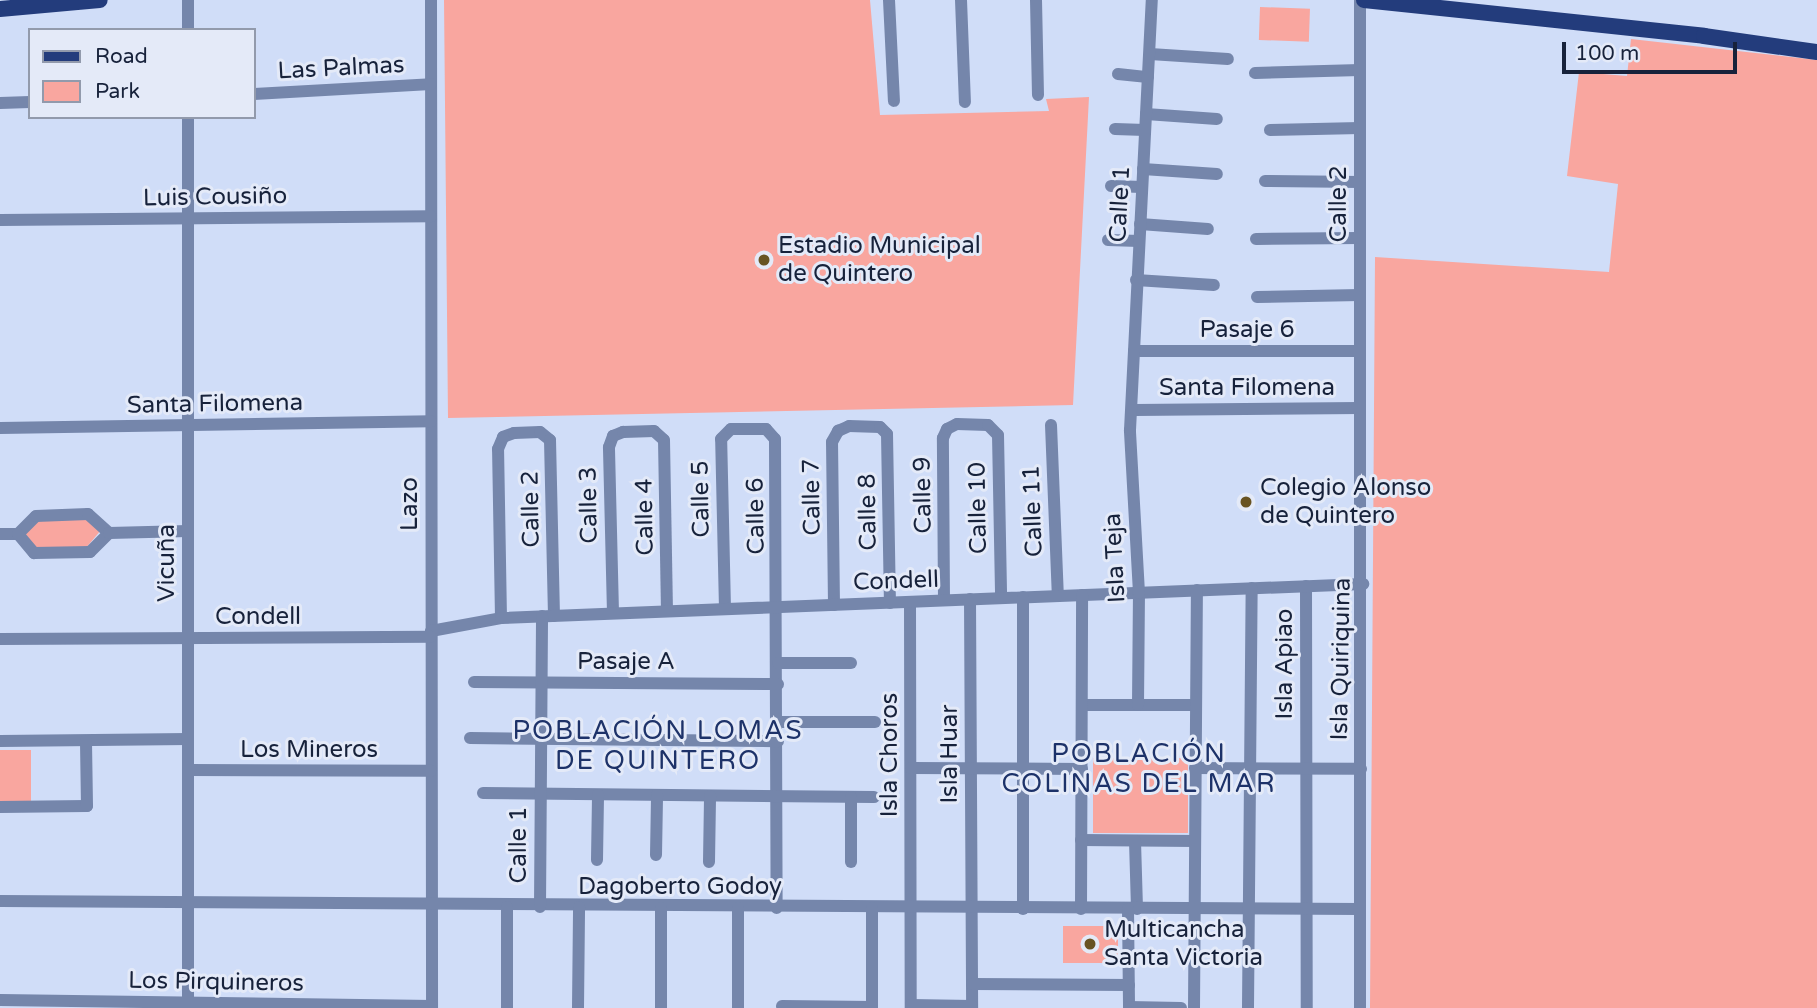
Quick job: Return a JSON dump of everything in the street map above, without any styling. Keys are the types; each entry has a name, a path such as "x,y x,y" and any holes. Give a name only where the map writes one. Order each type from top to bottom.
{"main road":[{"path":"0,9 100,0"},
{"path":"1362,0 1393,1 1817,52"}],"street":[{"path":"188,0 188,28"},
{"name":"Lazo","path":"431,0 432,1007"},
{"path":"889,0 894,101"},
{"path":"961,0 965,102"},
{"path":"1036,0 1038,95"},
{"name":"Calle 1","path":"1135,410 1136,280 1152,0"},
{"name":"Calle 2","path":"1360,408 1362,0"},
{"path":"1150,54 1227,59"},
{"path":"1255,73 1360,70"},
{"path":"1118,75 1148,77"},
{"name":"Las Palmas","path":"256,94 431,84"},
{"path":"0,103 28,102"},
{"path":"1146,114 1217,119"},
{"name":"Vicuña","path":"188,119 188,1005"},
{"path":"1270,130 1360,128"},
{"path":"1115,129 1145,130"},
{"path":"1143,169 1217,174"},
{"path":"1265,181 1360,182"},
{"path":"1111,186 1142,187"},
{"name":"Luis Cousiño","path":"0,220 431,216"},
{"path":"1140,224 1208,229"},
{"path":"1256,239 1360,238"},
{"path":"1108,240 1139,241"},
{"path":"1136,280 1214,285"},
{"path":"1257,297 1360,295"},
{"name":"Pasaje 6","path":"1135,351 1360,351"},
{"name":"Santa Filomena","path":"1135,410 1360,408"},
{"name":"Isla Quiriquina","path":"1360,408 1363,584 1360,909"},
{"name":"Isla Teja","path":"1135,410 1130,430 1139,593 1138,705"},
{"name":"Santa Filomena","path":"0,428 431,421"},
{"name":"Calle 9","path":"944,600 944,435 953,425 984,425"},
{"name":"Calle 10","path":"984,425 998,435 1001,598"},
{"name":"Calle 11","path":"1051,425 1058,596"},
{"name":"Calle 7","path":"834,605 832,442 845,427 877,428"},
{"name":"Calle 8","path":"877,428 887,434 890,603"},
{"name":"Calle 5","path":"725,609 720,439 731,429 766,429"},
{"name":"Calle 6","path":"766,429 775,439 778,607"},
{"name":"Calle 4","path":"651,431 660,434 664,443 667,611"},
{"name":"Calle 3","path":"612,613 610,443 619,432 651,431"},
{"name":"Calle 2","path":"501,618 498,449 503,437 514,433 544,433 551,443 548,616"},
{"path":"0,534 18,534 36,516 88,514 109,533"},
{"path":"18,534 34,553 90,552 109,533 188,531"},
{"name":"Condell","path":"0,639 431,634 501,618 1363,584"},
{"name":"Isla Apiao","path":"1306,586 1307,1008"},
{"path":"1248,1008 1252,588"},
{"path":"1194,1008 1197,590"},
{"path":"1082,595 1082,909"},
{"path":"1023,597 1023,908"},
{"name":"Isla Huar","path":"970,599 972,908"},
{"name":"Isla Choros","path":"910,602 911,1007"},
{"path":"777,908 778,607"},
{"name":"Calle 1","path":"540,907 541,683 548,616"},
{"path":"778,663 850,663"},
{"name":"Pasaje A","path":"474,682 778,684"},
{"path":"1082,705 1196,705"},
{"path":"778,722 875,722"},
{"path":"470,738 778,741"},
{"path":"0,741 188,739"},
{"path":"0,807 87,806 86,741"},
{"path":"911,768 1082,769"},
{"path":"1195,768 1361,769"},
{"name":"Los Mineros","path":"188,770 431,771"},
{"path":"483,793 874,797"},
{"path":"597,860 598,794"},
{"path":"656,855 657,795"},
{"path":"709,862 710,796"},
{"path":"851,797 851,862"},
{"path":"1081,841 1195,841"},
{"path":"1135,841 1129,1007 1181,1008"},
{"name":"Dagoberto Godoy","path":"0,901 432,907 1360,909"},
{"path":"507,907 507,1008"},
{"path":"578,1008 579,907"},
{"path":"661,908 661,1008"},
{"path":"738,908 738,1008"},
{"path":"782,1006 872,1007 872,908"},
{"path":"911,1007 972,1007 972,908"},
{"path":"1360,909 1360,1008"},
{"path":"972,984 1129,985"},
{"name":"Los Pirquineros","path":"0,1000 432,1007"}],"green space":[{"name":"Estadio Municipal de Quintero","path":"444,0 870,0 880,115 1049,111 1046,99 1089,97 1073,405 448,418"},
{"path":"1260,7 1310,9 1309,42 1259,40"},
{"path":"1631,39 1817,60 1817,1008 1370,1008 1375,257 1609,272 1618,184 1567,176 1579,72 1627,76"},
{"path":"88,518 101,530 85,549 36,549 25,533 37,521"},
{"path":"0,750 31,750 31,801 0,801"},
{"path":"1093,758 1188,758 1188,833 1093,833"},
{"name":"Multicancha Santa Victoria","path":"1063,926 1118,926 1118,963 1063,963"}],"place":[{"name":"Estadio Municipal de Quintero","path":"764,260"},
{"name":"Colegio Alonso de Quintero","path":"1246,502"},
{"name":"Multicancha Santa Victoria","path":"1090,944"}],"district":[{"name":"POBLACIÓN LOMAS DE QUINTERO","path":"658,746"},
{"name":"POBLACIÓN COLINAS DEL MAR","path":"1139,769"}]}
